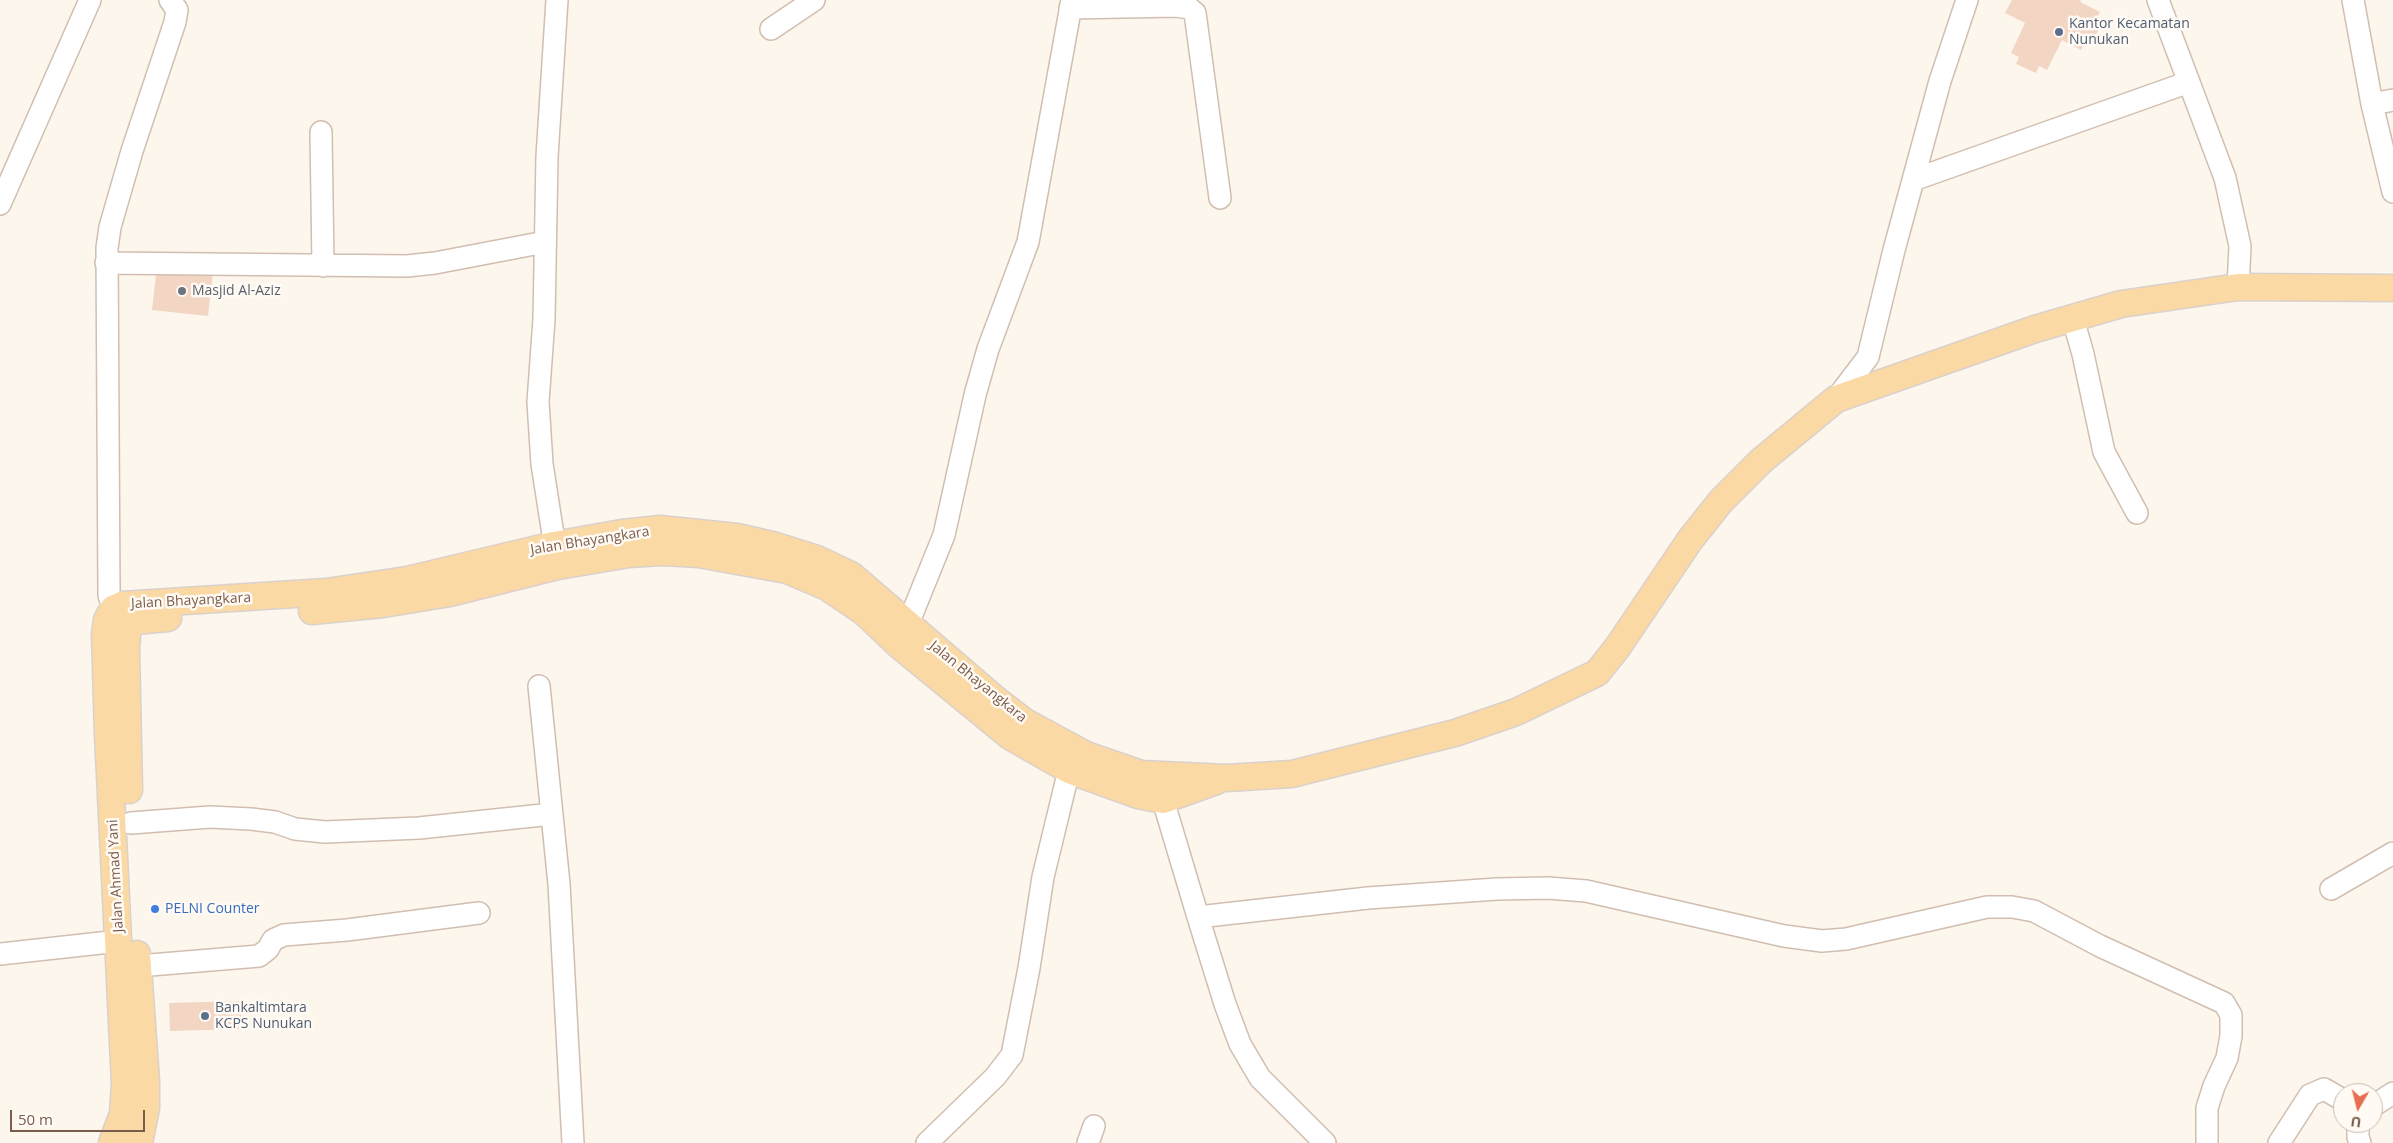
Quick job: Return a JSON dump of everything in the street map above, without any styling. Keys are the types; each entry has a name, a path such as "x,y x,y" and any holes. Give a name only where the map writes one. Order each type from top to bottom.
{"main road":[{"name":"Jalan Bhayangkara","path":"556,555 662,552 699,554 787,570 827,587 864,612 900,646 1011,737 1069,770 1138,795 1161,788 1227,778 1292,774 1455,733 1516,712 1597,673 1617,648 1690,540 1721,501 1760,461 1836,399 2035,329 2121,304 2238,287 2393,288"},
{"name":"Jalan Bhayangkara","path":"120,618 134,621 144,618 244,616 383,604 450,593 556,555 660,529 737,537 776,546 817,559 851,575 995,699 1026,722 1086,756 1117,768 1141,774 1161,788"},
{"name":"Jalan Ahmad Yani","path":"112,1143 123,1114 125,1084 119,941 119,762 126,648 120,618"},
{"name":"Jalan Ahmad Yani","path":"119,762 131,823 146,1080 146,1108 139,1143"}],"street":[{"path":"0,204 90,0"},
{"path":"556,555 542,464 538,402 544,319 550,79 557,0"},
{"path":"771,28 814,0"},
{"path":"1836,399 1868,357 1940,81 1967,0"},
{"path":"2158,0 2209,132 2233,211 2240,246 2238,287"},
{"path":"2353,0 2372,104 2393,192"},
{"path":"120,618 109,595 106,263 110,227 176,3"},
{"path":"908,624 944,535 988,349 1028,242 1071,4 1176,6 1189,8 1195,12 1220,198"},
{"path":"1913,180 2189,82"},
{"path":"2372,104 2393,100"},
{"path":"321,132 323,266"},
{"path":"106,263 398,266 435,263 545,242"},
{"path":"2073,319 2084,354 2097,428 2104,452 2137,513"},
{"path":"539,686 559,884 573,1143"},
{"path":"927,1143 995,1076 1012,1055 1029,968 1042,876 1069,770"},
{"path":"1161,788 1198,917 1225,1004 1240,1044 1260,1078 1325,1143"},
{"path":"131,823 210,817 275,822 295,829 332,832 418,828 552,814"},
{"path":"2331,889 2393,853"},
{"path":"1198,917 1368,898 1497,889 1548,888 1586,891 1784,936 1822,941 1846,939 1987,907 2012,907 2034,911 2100,946 2224,1003 2231,1014 2231,1036 2227,1058 2214,1086 2207,1108 2207,1143"},
{"path":"138,966 259,956 268,949 273,940 284,935 347,930 479,913"},
{"path":"0,954 119,941"},
{"path":"2280,1143 2310,1095 2324,1089 2333,1094"}],"building":[{"name":"Kantor Kecamatan Nunukan","path":"2012,0 2081,0 2080,2 2100,12 2096,20 2102,23 2091,45 2085,42 2081,50 2062,40 2047,70 2039,66 2036,73 2016,64 2019,57 2011,53 2025,23 2005,13"},
{"name":"Masjid Al-Aziz","path":"157,266 213,272 208,316 152,310"},
{"name":"Bankaltimtara KCPS Nunukan","path":"241,1001 242,1029 170,1031 169,1003"}],"place":[{"name":"Kantor Kecamatan Nunukan","path":"2059,32"},
{"name":"Masjid Al-Aziz","path":"182,291"},
{"name":"PELNI Counter","path":"155,909"},
{"name":"Bankaltimtara KCPS Nunukan","path":"205,1016"}]}
